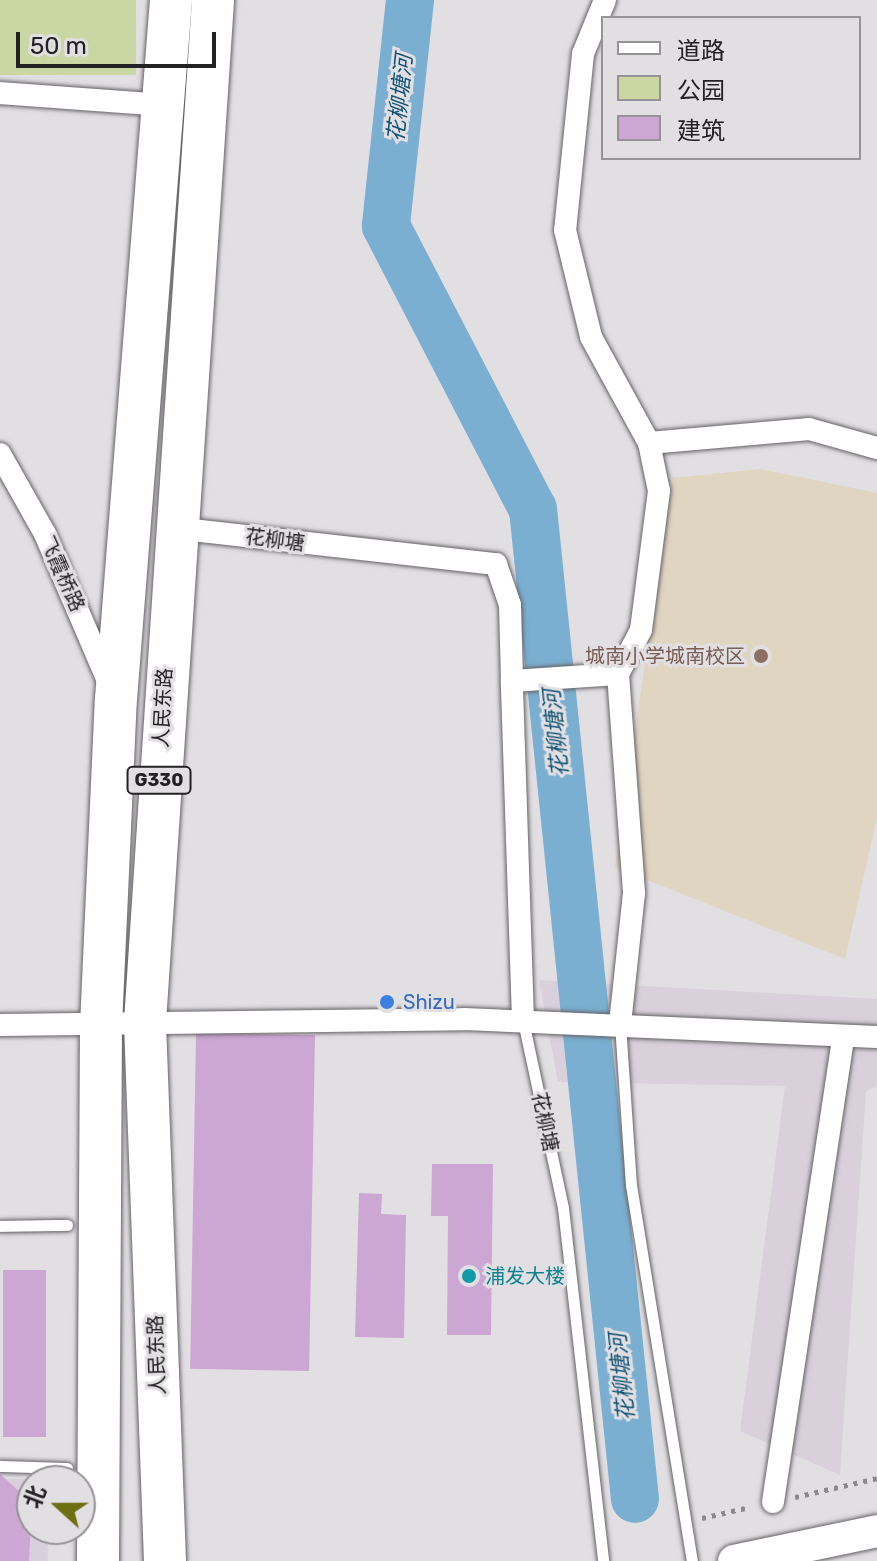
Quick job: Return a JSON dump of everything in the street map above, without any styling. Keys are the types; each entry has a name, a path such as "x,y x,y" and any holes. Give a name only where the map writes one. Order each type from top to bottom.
{"highway":[{"name":"G330","path":"98,1561 101,1026 116,699 171,0"},
{"name":"人民东路","path":"165,1561 145,1022 174,528 213,0"}],"main road":[{"path":"734,1561 877,1531"}],"street":[{"path":"605,0 583,54 565,230 591,337 649,443 659,491 643,615 618,674 634,893 620,1023"},
{"path":"0,93 164,105"},
{"path":"649,443 809,429 877,448"},
{"name":"飞霞桥路","path":"0,454 45,534 116,699"},
{"name":"花柳塘","path":"174,528 496,564 510,605 519,681 523,1020"},
{"path":"519,681 618,674"},
{"path":"0,1025 523,1020 620,1023 843,1039 877,1037"},
{"path":"773,1502 843,1039"}],"lane":[{"name":"花柳塘","path":"523,1020 563,1208 603,1561"},
{"path":"620,1023 631,1185 692,1561"},
{"path":"0,1226 67,1225"}],"shaded area":[{"name":"城南小学城南校区","path":"761,469 877,493 877,818 845,959 615,867 672,478"},
{"path":"539,980 877,999 877,1086 866,1091 840,1475 740,1431 785,1086 558,1082"},
{"path":"0,1479 16,1479 16,1545 48,1545 48,1561 0,1561"}],"green space":[{"path":"0,0 136,0 136,75 0,75"}],"building":[{"path":"196,1033 315,1035 309,1371 190,1369"},
{"name":"浦发大楼","path":"432,1164 493,1164 491,1335 447,1335 448,1216 431,1216"},
{"path":"359,1193 382,1194 381,1214 406,1215 404,1338 355,1337"},
{"path":"3,1270 46,1270 46,1437 3,1437"},
{"path":"0,1474 16,1488 16,1545 30,1545 29,1561 0,1561"}],"waterway":[{"name":"花柳塘河","path":"410,0 386,226 533,509 635,1499"}],"place":[{"name":"城南小学城南校区","path":"761,656"},
{"name":"Shizu","path":"387,1002"},
{"name":"浦发大楼","path":"469,1276"}]}
